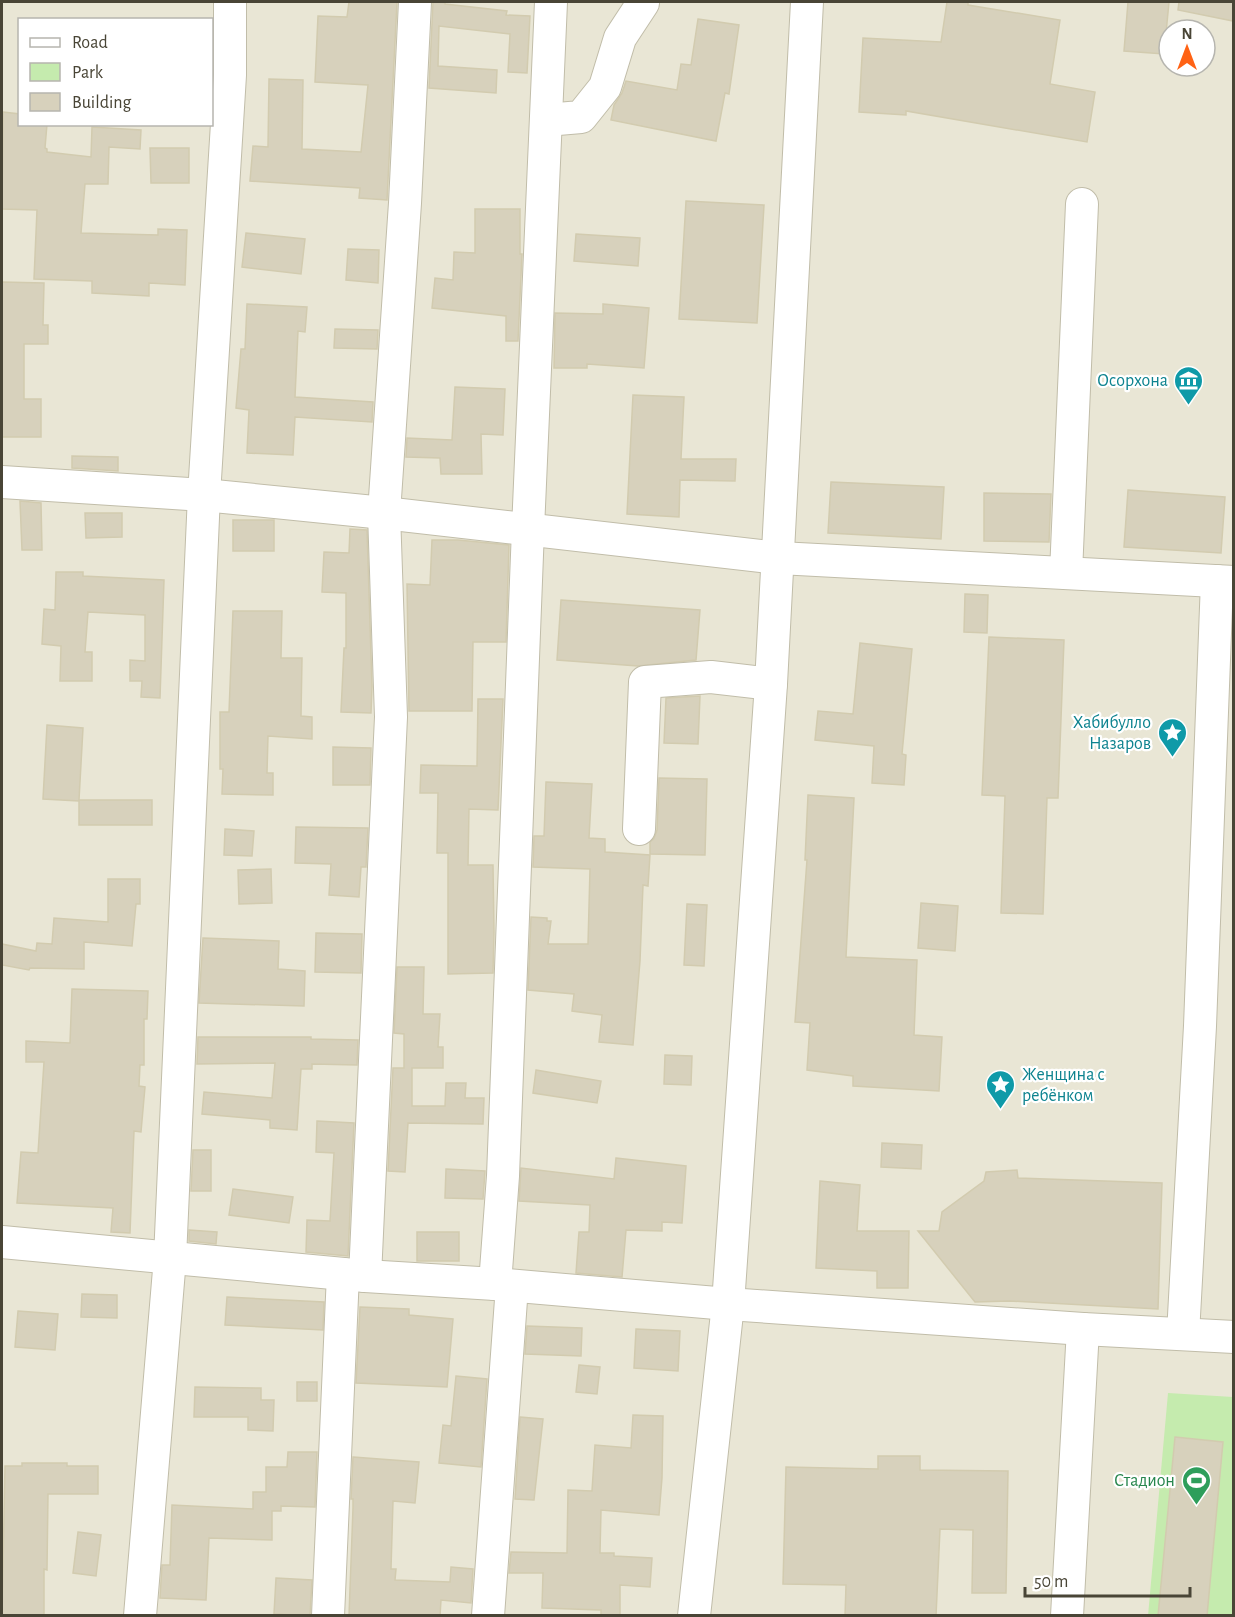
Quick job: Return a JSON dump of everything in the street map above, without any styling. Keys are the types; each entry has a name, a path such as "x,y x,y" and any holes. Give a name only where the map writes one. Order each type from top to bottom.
{"street":[{"path":"140,1616 170,1258 204,495 230,75 230,2"},
{"path":"328,1616 354,1275 391,717 384,513 405,203 415,2"},
{"path":"488,1616 503,1285 503,1176 528,529 551,2"},
{"path":"694,1616 728,1304 771,684 807,2"},
{"path":"546,120 581,117 605,87 620,38 643,3"},
{"path":"1066,573 1082,204"},
{"path":"2,482 204,495 778,558 1225,581 1182,1334"},
{"path":"639,829 645,682 711,677 771,684"},
{"path":"2,1242 354,1275 728,1304 1233,1337"},
{"path":"1067,1616 1083,1329"}],"shaded area":[{"path":"2,2 1233,2 1233,1615 2,1615"}],"green space":[{"name":"Стадион","path":"1168,1393 1233,1397 1233,1615 1148,1616"}],"building":[{"path":"349,2 397,2 387,200 359,198 360,188 250,181 253,146 268,147 269,79 303,80 302,149 361,152 368,85 315,82 318,16 347,17"},
{"path":"433,2 507,11 506,15 530,16 527,73 508,72 510,34 439,26 438,66 497,70 496,93 429,88"},
{"path":"947,2 968,2 968,5 1060,20 1050,84 1095,92 1087,142 906,111 906,115 859,112 863,38 941,42"},
{"path":"1128,2 1169,2 1167,18 1157,18 1157,53 1124,51"},
{"path":"1179,2 1233,2 1233,21 1178,10"},
{"path":"698,19 739,25 729,94 725,93 716,141 611,120 614,105 626,81 677,90 681,64 691,65"},
{"path":"3,112 18,114 18,126 47,126 45,148 47,152 91,157 92,127 141,130 140,149 109,147 108,184 85,184 81,233 158,235 158,229 187,230 185,285 149,283 149,296 92,293 92,281 34,279 37,210 2,209"},
{"path":"150,148 189,148 189,183 151,183"},
{"path":"686,201 764,205 757,323 679,319"},
{"path":"475,209 520,209 520,254 522,254 518,341 506,341 506,316 432,308 435,278 453,280 454,252 475,253"},
{"path":"246,233 305,239 301,274 242,267"},
{"path":"576,234 640,238 638,266 574,261"},
{"path":"348,249 379,250 378,283 346,280"},
{"path":"2,282 44,283 43,325 48,325 48,344 24,344 24,399 41,399 41,437 2,437"},
{"path":"247,304 307,307 305,332 298,331 295,397 373,402 372,422 295,417 293,455 247,453 249,410 236,408 241,349 245,349"},
{"path":"603,304 649,308 644,368 587,364 587,368 554,368 555,313 603,314"},
{"path":"335,329 378,330 377,349 334,348"},
{"path":"455,387 505,389 503,435 481,434 482,474 441,474 440,458 406,457 407,438 452,440"},
{"path":"633,395 684,397 681,459 736,459 735,481 680,480 679,517 627,514"},
{"path":"72,456 118,457 118,471 72,468"},
{"path":"831,482 944,487 941,539 828,533"},
{"path":"1128,490 1225,497 1221,553 1124,547"},
{"path":"984,493 1051,494 1049,542 984,541"},
{"path":"20,501 41,503 42,550 22,550"},
{"path":"85,513 122,513 122,537 86,538"},
{"path":"233,520 274,520 274,551 233,551"},
{"path":"350,529 367,530 371,713 341,712 344,648 346,648 346,593 322,592 324,552 349,553"},
{"path":"432,540 509,545 506,642 473,642 472,711 409,711 407,584 430,585"},
{"path":"56,572 83,572 83,576 164,580 160,698 141,697 142,681 130,681 130,660 145,661 145,615 88,612 85,652 92,652 92,681 60,681 61,646 42,644 44,609 55,610"},
{"path":"965,594 988,595 987,633 964,632"},
{"path":"561,600 700,610 696,660 638,666 557,660"},
{"path":"233,611 282,611 281,658 302,658 301,716 312,717 312,739 268,736 267,773 273,773 273,795 222,794 220,712 229,712"},
{"path":"989,637 1064,640 1058,798 1047,798 1043,914 1001,913 1005,796 982,795"},
{"path":"860,643 912,649 902,754 906,755 904,785 872,783 874,746 815,740 818,711 853,714"},
{"path":"700,696 698,744 664,743 666,698"},
{"path":"478,699 503,699 498,810 469,809 468,865 493,865 493,973 448,974 448,853 437,853 438,793 420,793 421,765 477,766"},
{"path":"47,725 83,728 79,800 152,800 152,825 79,825 79,801 43,799"},
{"path":"333,747 371,748 370,785 333,785"},
{"path":"659,778 707,779 705,855 650,854 650,842 657,830"},
{"path":"546,782 592,784 589,838 605,839 605,852 650,855 648,886 643,885 633,1045 599,1042 602,1015 572,1011 574,994 528,990 531,917 547,918 547,921 551,921 548,944 588,944 590,869 533,867 534,836 544,836"},
{"path":"808,795 854,798 846,957 917,960 914,1035 942,1037 939,1091 853,1086 853,1076 807,1070 810,1023 795,1022 807,860 805,860"},
{"path":"296,827 368,828 366,867 361,867 359,897 329,895 331,864 295,863"},
{"path":"225,829 254,831 252,856 224,855"},
{"path":"271,869 272,903 239,904 238,870"},
{"path":"108,879 140,879 140,904 136,904 132,946 84,942 84,969 30,968 29,970 2,965 2,944 36,951 37,943 52,944 54,918 108,922"},
{"path":"921,903 958,906 955,951 918,948"},
{"path":"687,904 707,905 704,966 684,965"},
{"path":"316,933 362,934 361,973 315,972"},
{"path":"203,938 279,941 278,969 305,971 304,1006 199,1003"},
{"path":"397,967 424,967 423,1014 440,1014 438,1047 443,1047 443,1068 412,1068 412,1106 445,1106 446,1083 466,1083 465,1098 484,1098 483,1124 408,1123 405,1172 388,1171 393,1068 404,1068 404,1034 394,1033"},
{"path":"72,989 148,991 147,1019 144,1019 144,1065 140,1065 139,1086 145,1087 141,1132 134,1131 130,1233 111,1232 113,1208 17,1203 21,1152 38,1153 44,1062 26,1062 26,1041 70,1043"},
{"path":"198,1037 311,1037 311,1039 358,1040 357,1065 312,1064 312,1069 301,1069 297,1130 270,1128 270,1120 202,1114 204,1092 272,1098 275,1063 197,1064"},
{"path":"665,1055 692,1056 691,1085 664,1084"},
{"path":"536,1070 601,1081 597,1103 533,1093"},
{"path":"317,1121 354,1123 348,1256 306,1252 307,1220 330,1221 334,1153 316,1152"},
{"path":"882,1143 922,1145 921,1169 881,1167"},
{"path":"193,1150 211,1150 211,1191 191,1191"},
{"path":"616,1158 686,1166 682,1223 662,1222 662,1231 626,1230 622,1277 576,1273 579,1232 589,1232 590,1205 519,1201 521,1168 614,1179"},
{"path":"446,1169 485,1171 483,1199 445,1198"},
{"path":"1017,1170 1018,1178 1162,1183 1158,1309 1010,1301 975,1302 918,1231 939,1231 942,1212 984,1181 986,1172"},
{"path":"820,1181 860,1185 857,1231 909,1231 908,1288 877,1288 877,1271 816,1268"},
{"path":"233,1189 293,1197 289,1223 229,1215"},
{"path":"189,1230 217,1232 216,1244 189,1241"},
{"path":"417,1232 459,1232 459,1261 417,1261"},
{"path":"82,1294 117,1295 117,1318 81,1317"},
{"path":"227,1297 324,1302 323,1330 225,1325"},
{"path":"360,1307 409,1309 409,1315 453,1319 447,1387 356,1383"},
{"path":"18,1311 58,1314 55,1350 15,1347"},
{"path":"527,1326 582,1328 581,1356 525,1354"},
{"path":"636,1329 680,1331 678,1371 634,1368"},
{"path":"579,1365 600,1367 597,1394 576,1392"},
{"path":"456,1376 487,1379 481,1467 439,1463 443,1425 451,1426"},
{"path":"297,1382 317,1382 317,1401 297,1401"},
{"path":"195,1387 261,1388 261,1400 274,1400 273,1431 248,1430 248,1417 194,1417"},
{"path":"633,1415 663,1416 659,1515 601,1510 600,1553 652,1558 650,1587 620,1585 620,1616 601,1616 601,1610 542,1608 543,1573 509,1573 511,1552 567,1553 568,1490 592,1491 595,1445 631,1448"},
{"path":"520,1417 543,1419 534,1500 515,1499"},
{"path":"1175,1437 1223,1442 1207,1616 1158,1616"},
{"path":"288,1452 317,1452 315,1507 281,1506 281,1511 272,1511 272,1540 209,1538 206,1600 160,1598 162,1565 170,1565 172,1505 253,1509 253,1492 266,1492 266,1467 287,1467"},
{"path":"878,1456 920,1456 920,1470 1008,1471 1006,1593 972,1593 973,1530 940,1529 936,1616 845,1616 846,1585 783,1584 786,1467 878,1469"},
{"path":"353,1457 419,1462 415,1503 393,1501 391,1569 396,1569 395,1580 450,1582 451,1567 473,1569 471,1603 441,1600 440,1616 349,1616"},
{"path":"22,1463 98,1466 98,1494 48,1494 44,1616 2,1616 5,1466 22,1466"},
{"path":"78,1532 101,1535 96,1576 73,1573"},
{"path":"276,1578 312,1580 310,1616 274,1614"}],"place":[{"name":"Осорхона","path":"1189,406"},
{"name":"Хабибулло Назаров","path":"1172,758"},
{"name":"Женщина с ребёнком","path":"1001,1110"},
{"name":"Стадион","path":"1196,1506"}]}
